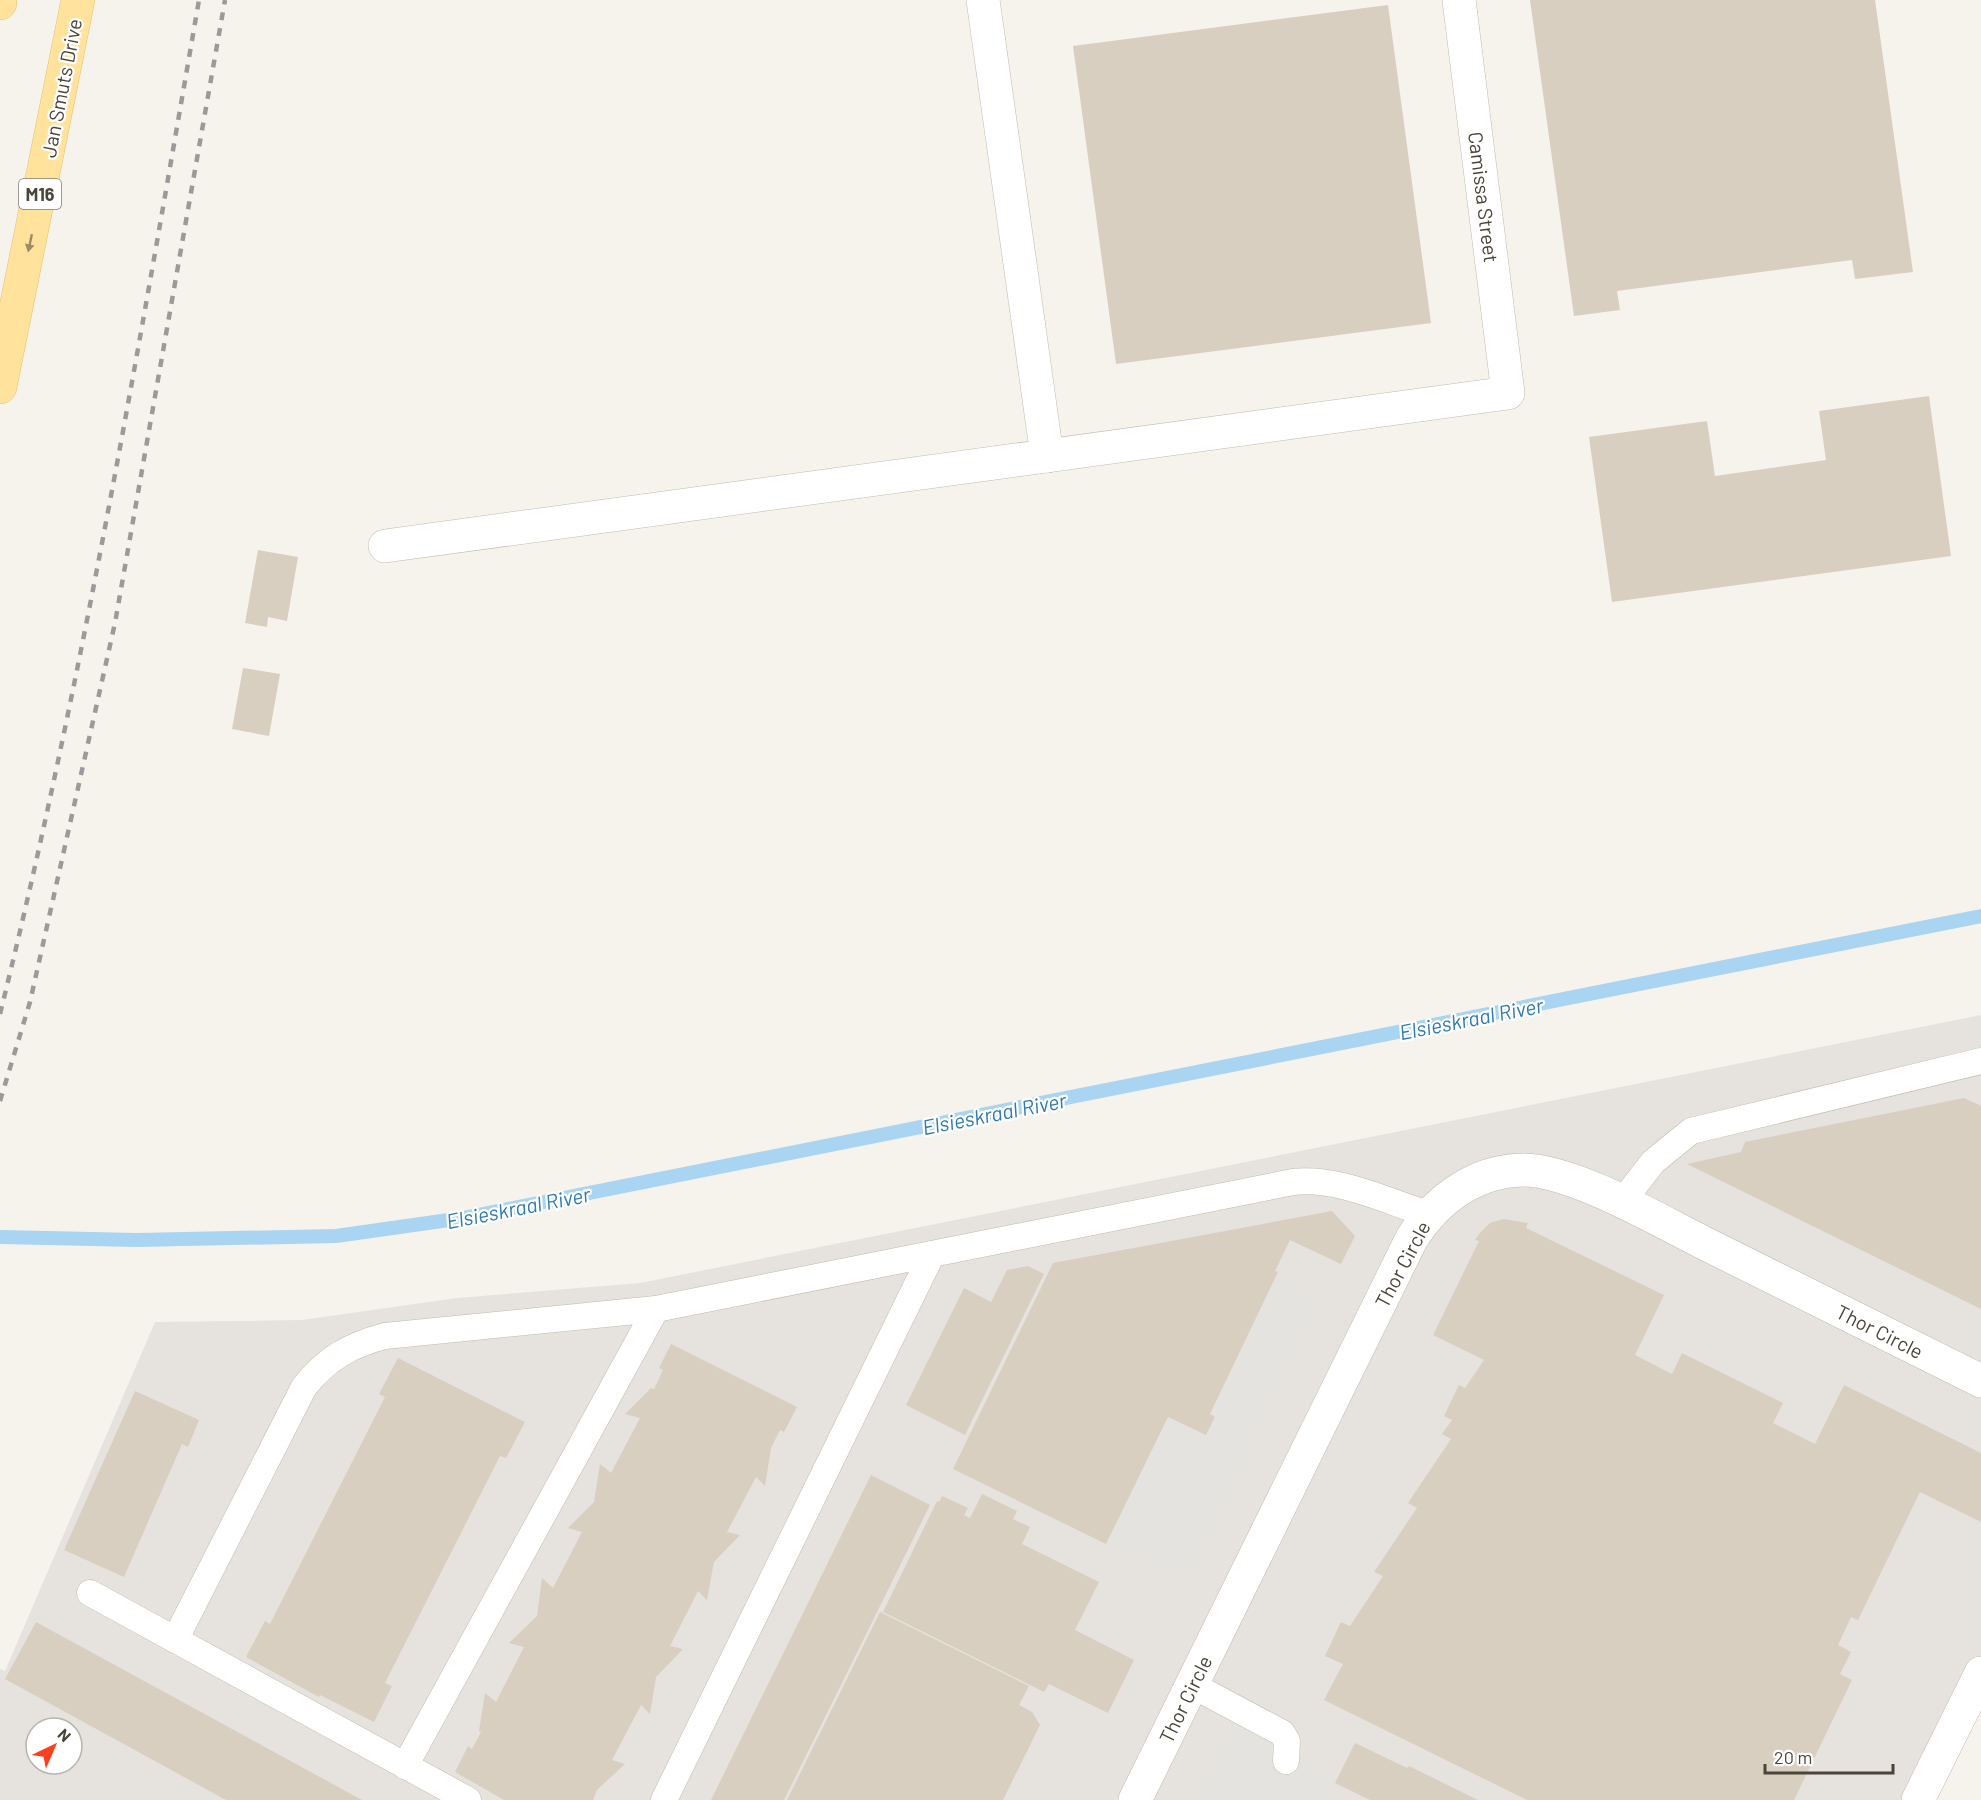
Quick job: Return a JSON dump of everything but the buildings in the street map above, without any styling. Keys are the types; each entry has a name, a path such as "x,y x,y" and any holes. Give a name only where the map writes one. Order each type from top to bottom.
{"main road":[{"name":"Jan Smuts Drive","path":"0,387 78,0"}],"street":[{"path":"385,546 1047,456 983,0"},
{"name":"Camissa Street","path":"1047,456 1508,393 1459,0"},
{"name":"Thor Circle","path":"1135,1800 1412,1238 1428,1214 1440,1202 1469,1183 1496,1174 1523,1170 1550,1172 1622,1202 1981,1381"},
{"path":"1918,1800 1981,1673"}],"lane":[{"path":"1622,1202 1653,1162 1691,1131 1981,1061"},
{"path":"175,1641 304,1388 317,1370 334,1356 359,1343 386,1336 656,1309 1307,1181 1335,1184 1428,1214"},
{"path":"664,1800 932,1254"},
{"path":"405,1766 656,1309"},
{"path":"90,1593 468,1800"},
{"path":"1192,1685 1282,1733 1287,1741 1286,1761"}],"shaded area":[{"path":"1981,1015 1981,1673 1918,1800 0,1800 0,1669 5,1671 155,1322 302,1320 457,1298 640,1283"},
{"path":"1278,1272 1325,1295 1185,1583 1106,1544 1168,1417 1206,1435 1215,1417 1210,1414"},
{"path":"1232,1724 1337,1776 1325,1800 1194,1800"}],"waterway":[{"name":"Elsieskraal River","path":"0,1237 137,1240 336,1236 463,1218 1981,916"}],"railway":[{"path":"0,1014 30,888 84,636 132,382 199,0"},
{"path":"0,1101 30,1002 115,623 225,0"}]}
